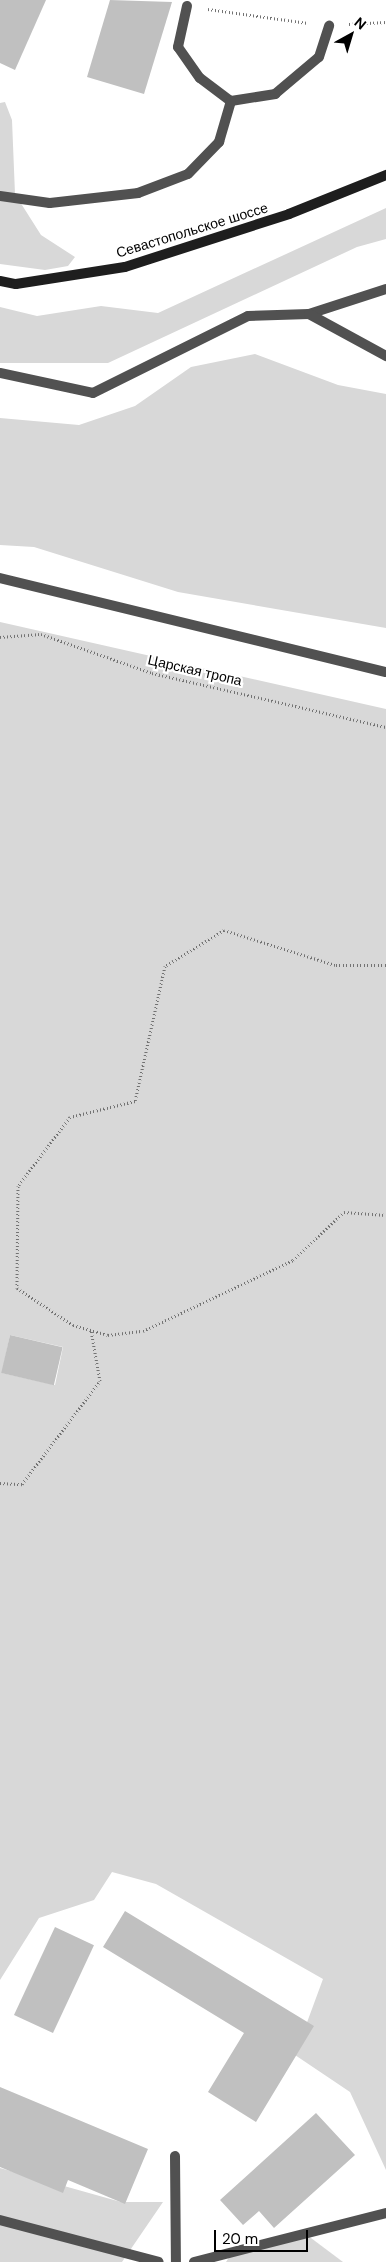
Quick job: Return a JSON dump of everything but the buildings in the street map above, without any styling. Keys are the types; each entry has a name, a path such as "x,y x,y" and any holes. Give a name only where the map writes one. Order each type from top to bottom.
{"main road":[{"name":"Севастопольское шоссе","path":"0,281 16,284 125,267 289,214 386,175"}],"street":[{"path":"187,6 178,47 200,78 231,102 275,94 319,57 328,26"},
{"path":"0,196 50,203 138,193 188,174 219,142 231,102"},
{"path":"0,373 93,393 248,316 309,314 386,289"},
{"path":"309,314 386,356"},
{"path":"0,578 386,672"},
{"path":"175,2156 176,2262"},
{"path":"194,2262 386,2213"},
{"path":"0,2220 159,2262"}],"path":[{"path":"187,6 328,26 386,22"},
{"name":"Царская тропа","path":"0,637 42,634 152,673 386,728"},
{"path":"386,965 335,965 224,930 165,966 135,1100 70,1117 18,1186 17,1288 73,1325 108,1335 143,1331 293,1260 344,1212 386,1215"},
{"path":"0,1483 22,1484 100,1381 91,1330"}],"shaded area":[{"path":"5,102 12,120 15,194 41,235 75,257 68,266 45,270 0,264 0,103"},
{"path":"386,208 386,239 357,247 108,363 0,363 0,307 37,316 101,306 158,313"},
{"path":"255,354 338,385 386,394 386,628 178,592 34,547 0,545 0,418 79,425 135,406 191,367"},
{"path":"0,622 386,709 386,2170 350,2092 295,2055 323,1979 156,1884 112,1872 94,1900 39,1918 0,1980","holes":["10,1335 63,1347 55,1385 2,1373"]},
{"path":"0,2168 121,2202 163,2202 122,2262 0,2262"},
{"path":"303,2232 343,2262 226,2262 230,2256"}]}
